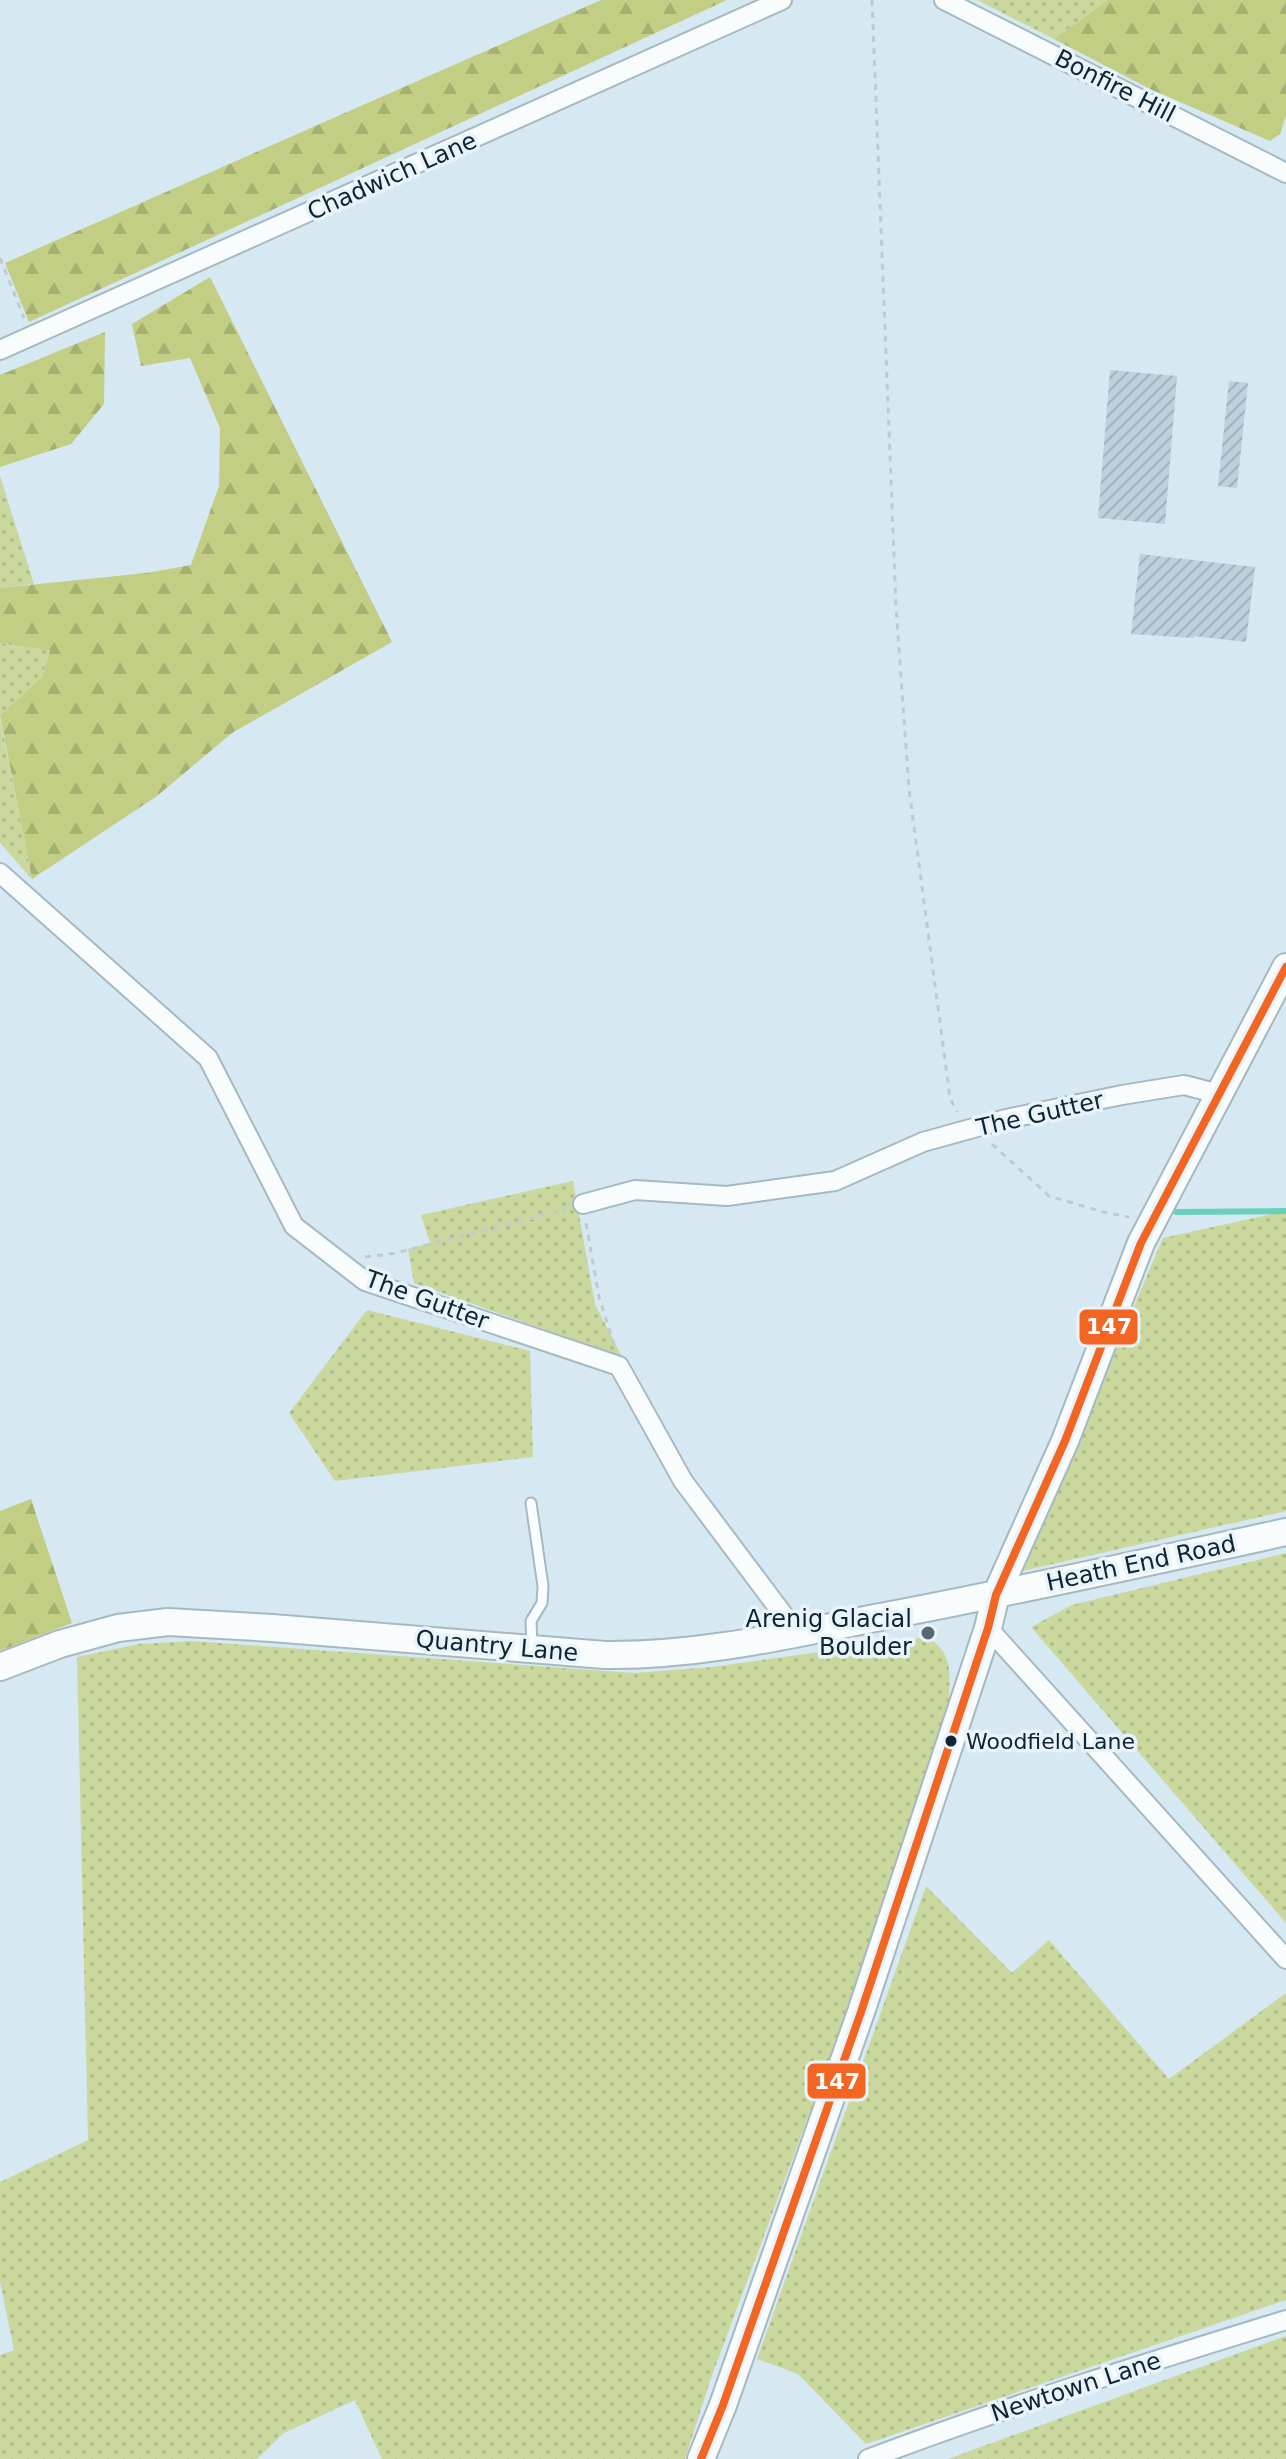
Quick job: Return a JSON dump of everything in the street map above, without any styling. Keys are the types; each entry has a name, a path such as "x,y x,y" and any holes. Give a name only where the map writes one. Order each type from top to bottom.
{"street":[{"name":"Chadwich Lane","path":"0,350 782,0"},
{"name":"Bonfire Hill","path":"944,0 967,6 1286,173"},
{"name":"The Gutter","path":"0,873 208,1058 294,1226 365,1281 619,1366 622,1371"},
{"path":"701,2459 723,2405 861,2012 988,1628 996,1595 1065,1441 1141,1243 1286,967"},
{"name":"The Gutter","path":"583,1204 635,1190 727,1196 835,1181 923,1142 1006,1119 1184,1085 1219,1094"},
{"path":"622,1371 683,1481 797,1633"},
{"name":"Heath End Road","path":"996,1595 1286,1532"},
{"name":"Quantry Lane","path":"0,1667 60,1644 118,1628 168,1622 655,1656 725,1648 996,1595"},
{"path":"988,1628 1286,1959"},
{"name":"Newtown Lane","path":"868,2459 1158,2359 1286,2320"}],"lane":[{"path":"531,1503 543,1586 542,1603 531,1621 532,1649"}],"path":[{"path":"872,0 896,607 909,789 950,1098 963,1127 976,1129 1049,1196 1103,1212 1153,1220"},
{"path":"0,258 32,336"},
{"path":"341,1262 455,1239 583,1204 599,1297 622,1371"}],"green space":[{"path":"601,0 727,0 29,322 5,263"},
{"path":"977,0 1108,0 1054,39"},
{"path":"1108,0 1286,0 1286,116 1280,134 1270,141 1150,89 1054,39"},
{"path":"210,277 392,642 232,733 157,796 32,879 0,715 42,677 50,650 0,643 0,588 146,573 191,565 219,486 220,428 190,358 141,366 132,324"},
{"path":"105,332 104,404 71,444 0,467 0,375"},
{"path":"0,476 34,584 0,588"},
{"path":"0,643 50,649 42,677 0,715"},
{"path":"0,718 32,879 0,843"},
{"path":"573,1181 595,1304 622,1357 414,1283 408,1249 430,1243 421,1215"},
{"path":"1286,1211 1286,1511 1022,1571 1163,1238"},
{"path":"367,1310 530,1351 533,1457 335,1481 289,1413"},
{"path":"31,1499 72,1623 0,1651 0,1511"},
{"path":"1286,1553 1286,1923 1031,1627 1072,1605"},
{"path":"927,1637 946,1656 949,1699 869,1953 710,2381 685,2459 382,2459 355,2400 284,2433 257,2459 0,2459 0,2355 14,2350 0,2282 0,2182 88,2140 77,1657 139,1644 192,1641 634,1673 712,1667"},
{"path":"926,1886 1012,1973 1049,1940 1169,2079 1286,1993 1286,2300 866,2444 798,2374 757,2359"},
{"path":"1286,2336 1286,2459 948,2459"}],"building":[{"path":"1110,370 1177,376 1165,524 1098,518"},
{"path":"1229,381 1248,383 1237,488 1218,486"},
{"path":"1140,554 1255,567 1246,642 1131,634"}],"waterway":[{"path":"1176,1212 1286,1211"}],"transit line":[{"name":"147","path":"701,2459 723,2405 861,2012 988,1628 996,1595 1065,1441 1141,1243 1286,967"}],"place":[{"name":"Arenig Glacial Boulder","path":"928,1633"},
{"name":"Woodfield Lane","path":"951,1741"}]}
